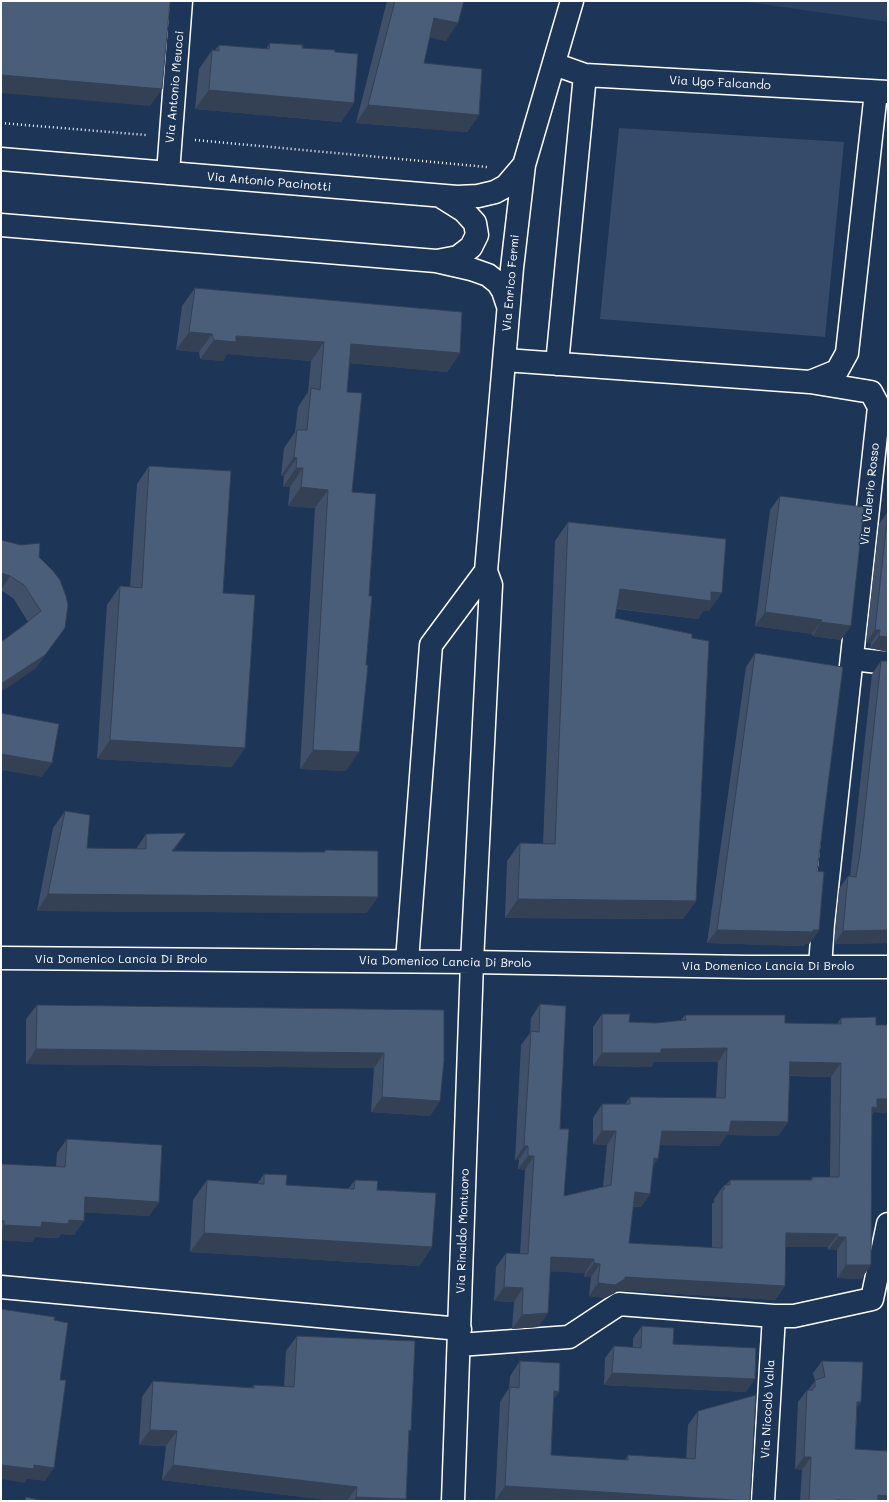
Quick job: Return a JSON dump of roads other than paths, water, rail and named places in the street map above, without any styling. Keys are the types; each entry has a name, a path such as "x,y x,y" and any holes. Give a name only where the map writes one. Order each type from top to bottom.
{"street":[{"name":"Via Antonio Meucci","path":"168,173 182,1"},
{"name":"Via Enrico Fermi","path":"486,570 505,360 508,306 524,165 572,1"},
{"name":"Via Ugo Falcando","path":"554,64 585,75 882,92"},
{"path":"557,364 585,75"},
{"path":"505,360 810,382 838,371 847,353 882,92"},
{"name":"Via Antonio Pacinotti","path":"1,160 440,196 478,196 495,192 506,186 524,165"},
{"path":"436,261 458,256 471,247 477,235 475,223 464,211 440,196"},
{"path":"1,224 436,261 465,267 488,275 500,287 508,306"},
{"name":"Via Valerio Rosso","path":"810,382 872,392 879,407 852,659"},
{"path":"407,961 431,645 486,570"},
{"name":"Via Rinaldo Montuoro","path":"453,1501 460,1337 472,962 491,585 486,570"},
{"path":"820,967 823,924 852,659 888,663"},
{"name":"Via Domenico Lancia Di Brolo","path":"1,958 888,967"},
{"path":"1,1287 460,1337 569,1337 619,1304 774,1316 794,1316 872,1298 888,1224"},
{"name":"Via Niccolò Valla","path":"763,1501 774,1316"}]}
